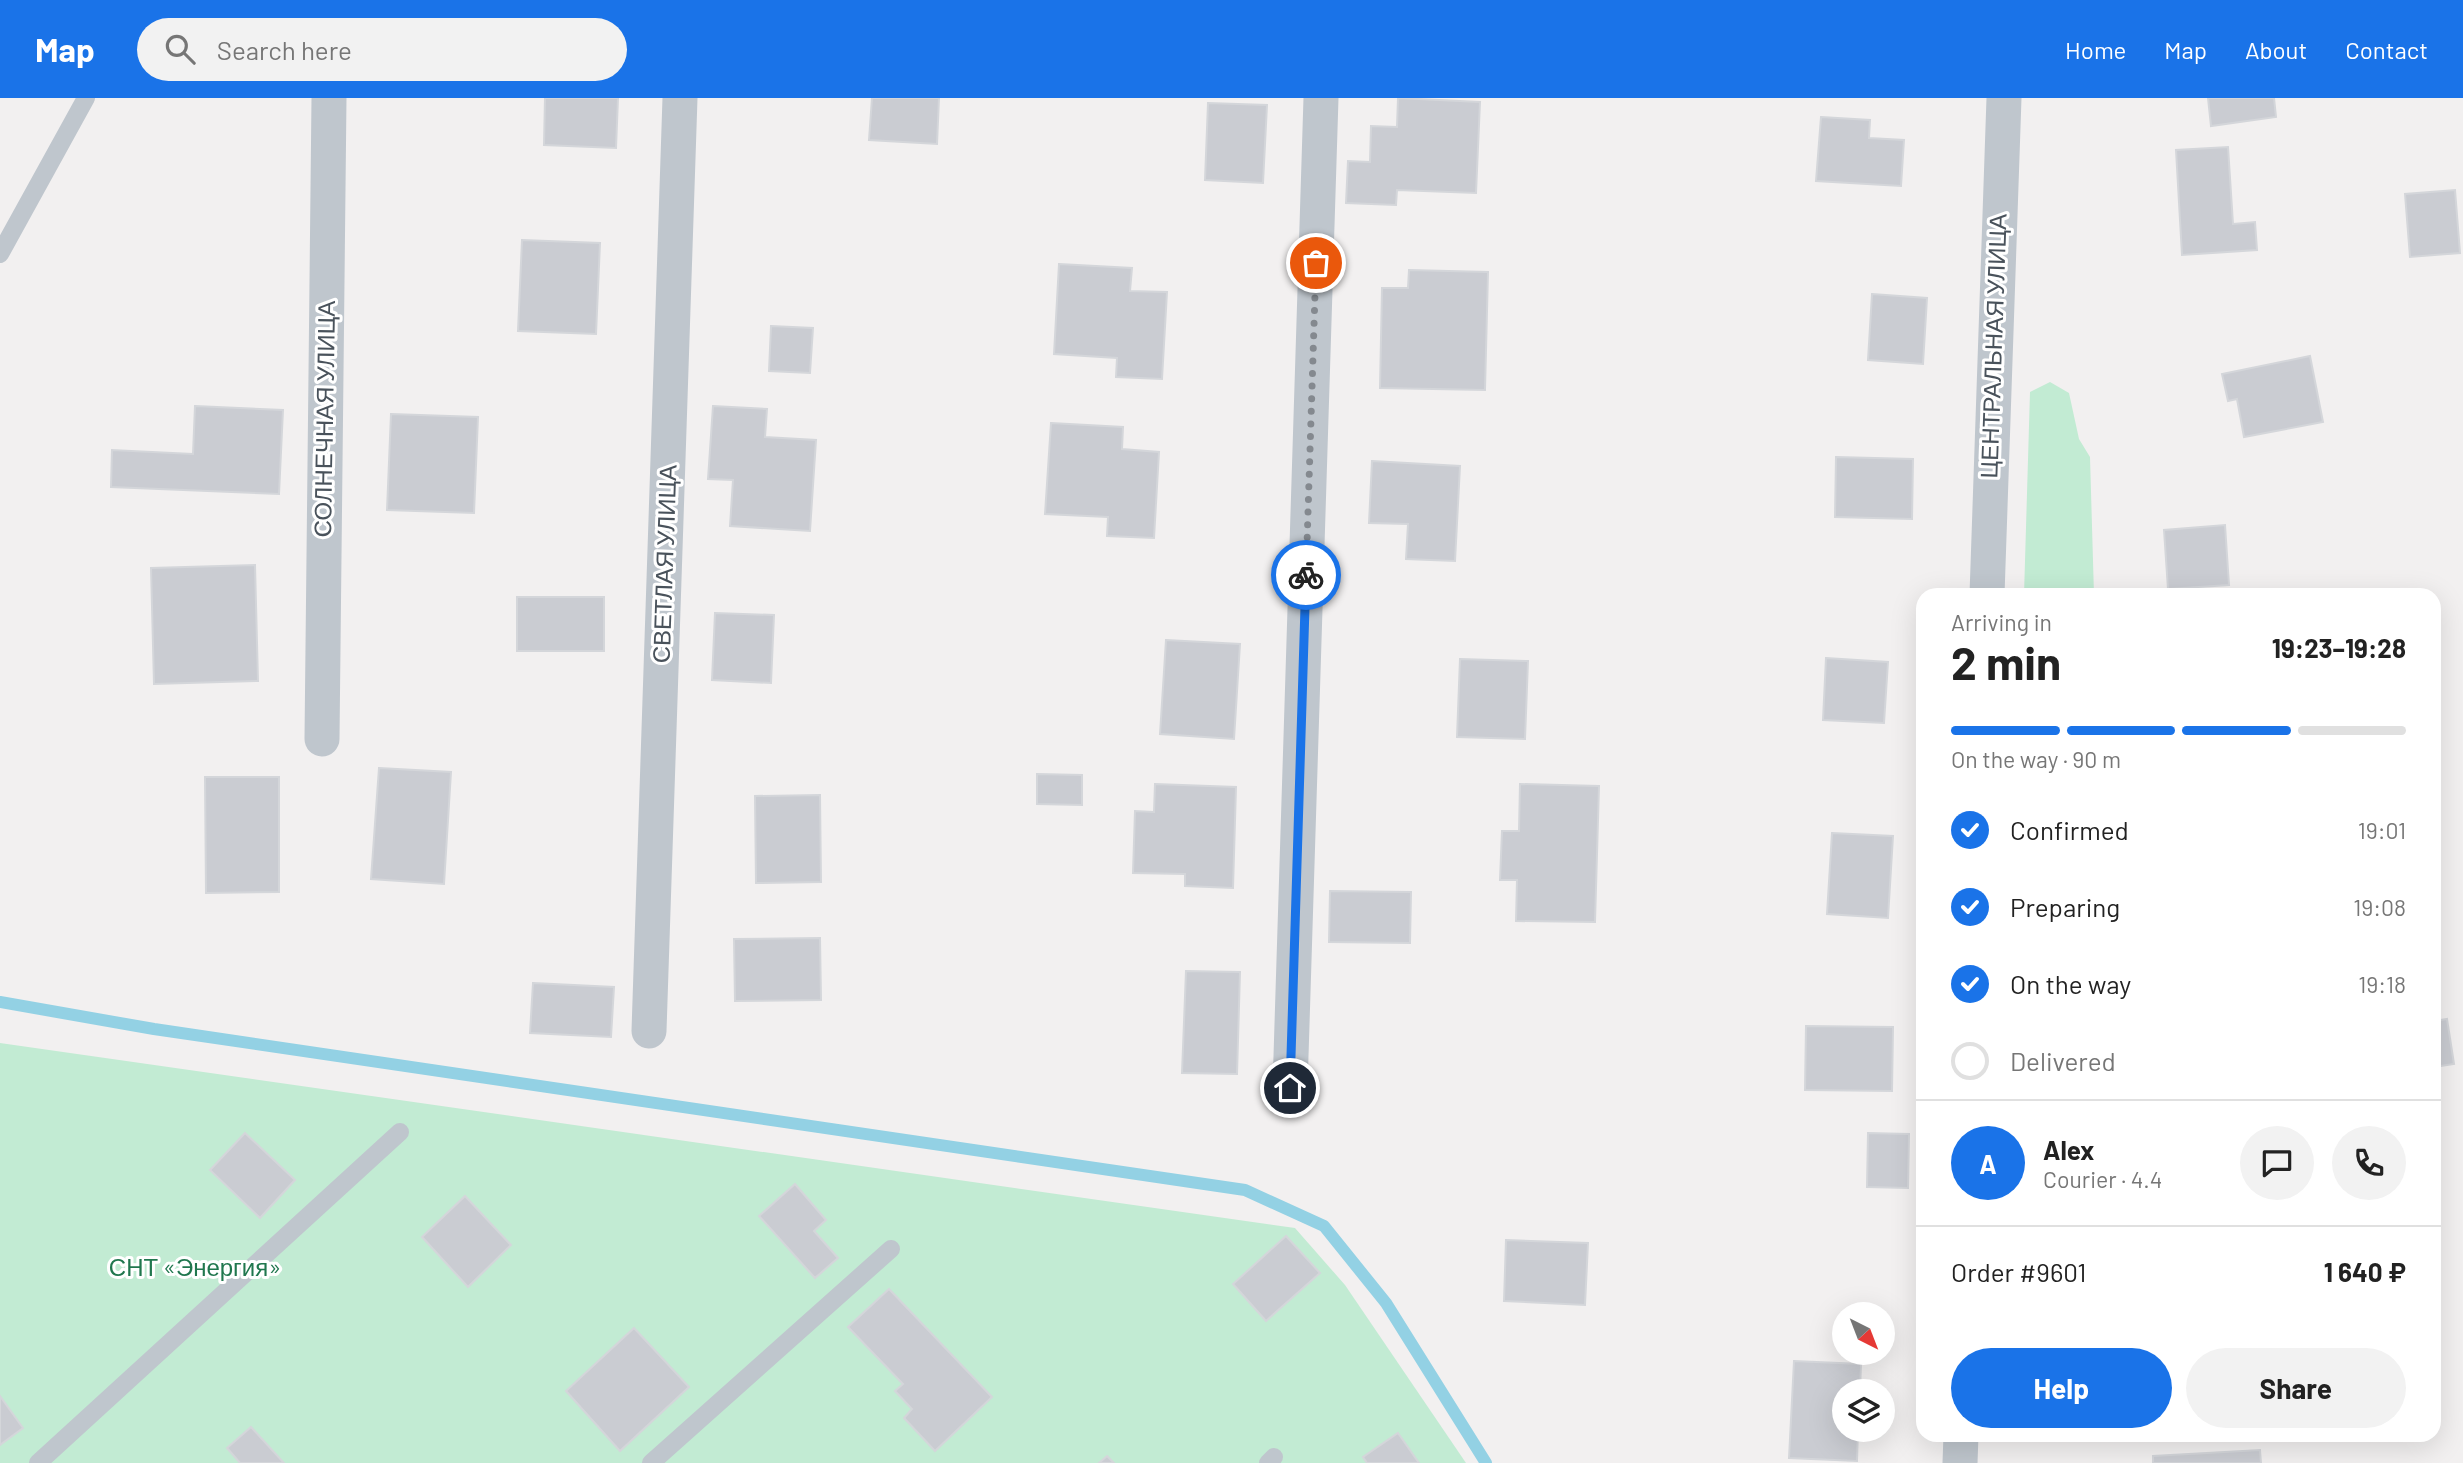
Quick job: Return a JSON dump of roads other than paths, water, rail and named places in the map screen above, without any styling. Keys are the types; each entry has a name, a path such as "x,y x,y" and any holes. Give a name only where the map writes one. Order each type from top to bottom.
{"street":[{"name":"СОЛНЕЧНАЯ УЛИЦА","path":"322,739 329,98"},
{"name":"СВЕТЛАЯ УЛИЦА","path":"649,1031 680,98"},
{"path":"1290,1088 1321,98"},
{"name":"ЦЕНТРАЛЬНАЯ УЛИЦА","path":"1987,588 2004,98"},
{"path":"1960,1463 1961,1442"}],"lane":[{"path":"0,254 86,98"},
{"path":"38,1463 400,1132"},
{"path":"651,1463 891,1249"}],"waterway":[{"path":"0,1002 154,1029 1245,1190 1324,1226 1386,1303 1486,1463"}],"park label":[{"name":"СНТ «Энергия»","path":"195,1268"}]}
